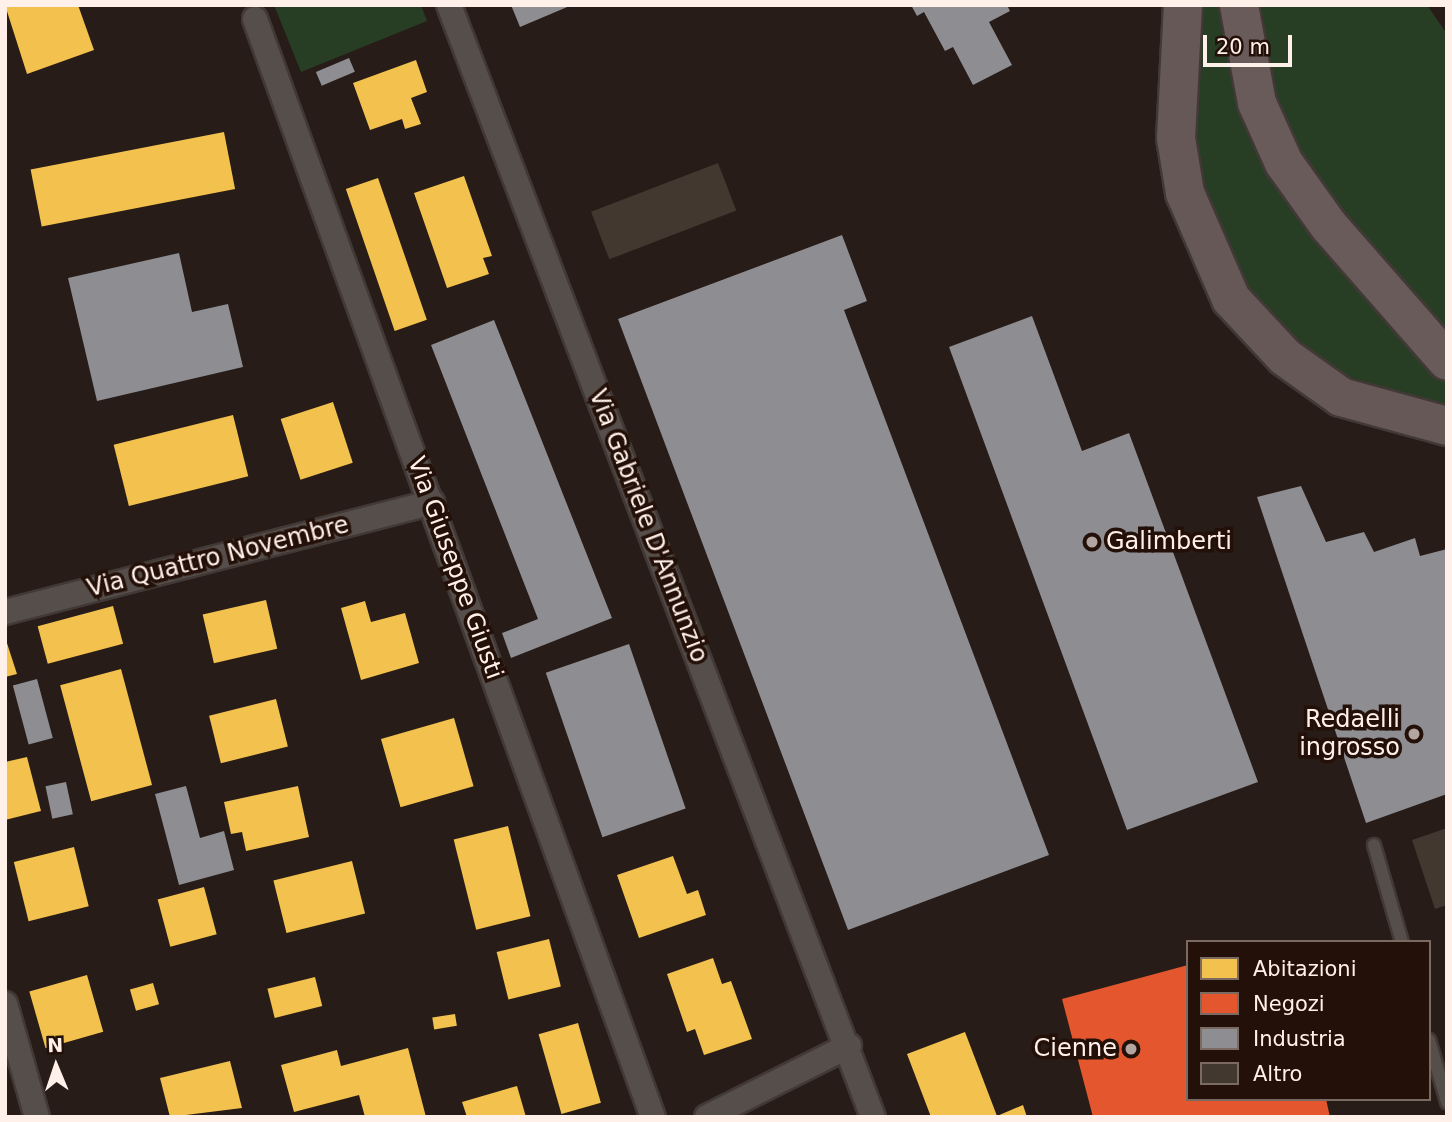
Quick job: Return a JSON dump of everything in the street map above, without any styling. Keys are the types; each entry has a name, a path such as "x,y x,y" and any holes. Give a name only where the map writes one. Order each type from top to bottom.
{"highway":[{"path":"1183,5 1176,138 1185,193 1205,250 1231,299 1285,357 1341,397 1447,426"}],"main road":[{"path":"1239,5 1242,43 1257,103 1284,163 1329,226 1447,361"}],"street":[{"name":"Via Gabriele D'Annunzio","path":"449,5 849,1046 873,1117"},
{"name":"Via Giuseppe Giusti","path":"255,19 653,1117"},
{"name":"Via Quattro Novembre","path":"5,612 432,502"},
{"path":"5,1004 37,1117"},
{"path":"707,1117 849,1046"}],"lane":[{"path":"1374,845 1401,940"},
{"path":"1431,1047 1447,1102"}],"green space":[{"path":"274,5 421,5 427,21 301,72"},
{"path":"1196,5 1222,5 1228,58 1246,118 1300,210 1447,384 1447,407 1340,374 1246,296 1209,223 1187,100"},
{"path":"1255,5 1427,5 1447,34 1447,339 1285,139"}],"building: Abitazioni":[{"path":"5,5 78,5 94,50 27,74"},
{"path":"416,60 427,92 411,98 421,124 405,129 402,119 370,130 353,83"},
{"path":"224,132 235,189 42,227 31,170"},
{"path":"464,176 492,256 483,258 489,274 447,288 414,193"},
{"path":"378,178 427,320 395,331 346,189"},
{"path":"333,402 353,463 300,480 281,419"},
{"path":"233,415 248,476 129,506 114,445"},
{"path":"266,600 277,649 214,663 203,615"},
{"path":"365,601 371,622 405,613 419,663 361,680 341,608"},
{"path":"113,606 123,644 48,664 38,626"},
{"path":"5,637 17,674 5,677"},
{"path":"121,669 152,785 91,801 60,685"},
{"path":"276,699 288,747 221,763 209,716"},
{"path":"454,718 474,786 401,807 381,739"},
{"path":"27,757 41,811 5,820 5,762"},
{"path":"298,786 309,837 246,851 242,832 231,834 224,802"},
{"path":"508,826 530,916 476,930 454,840"},
{"path":"74,847 89,906 29,921 14,862"},
{"path":"673,856 687,894 698,890 706,915 639,938 617,875"},
{"path":"352,861 365,913 286,933 273,881"},
{"path":"204,887 217,934 170,947 158,899"},
{"path":"549,939 561,987 508,1000 497,952"},
{"path":"713,958 722,984 731,981 752,1039 704,1055 695,1029 687,1032 667,974"},
{"path":"87,975 103,1032 46,1048 29,992"},
{"path":"315,977 322,1006 275,1018 267,989"},
{"path":"153,983 159,1004 136,1011 130,990"},
{"path":"455,1014 457,1026 434,1029 432,1018"},
{"path":"578,1023 601,1103 561,1114 539,1034"},
{"path":"965,1032 997,1116 1023,1105 1027,1117 931,1117 907,1054"},
{"path":"408,1048 426,1117 365,1117 359,1095 294,1112 281,1065 337,1050 341,1066"},
{"path":"230,1061 242,1108 170,1117 160,1078"},
{"path":"517,1086 526,1117 467,1117 462,1102"}],"building: Negozi":[{"name":"Cienne","path":"1186,966 1186,1101 1326,1101 1330,1117 1093,1117 1062,999"}],"building: Industria":[{"path":"511,5 572,5 520,27"},
{"path":"911,5 1007,5 1010,11 989,22 1012,65 973,85 953,47 945,51 924,12 917,16"},
{"path":"349,58 355,72 322,86 316,72"},
{"path":"842,235 867,301 844,310 1049,855 848,930 618,319"},
{"path":"179,253 192,312 228,304 243,367 97,401 68,278"},
{"path":"1032,316 1082,451 1129,433 1258,782 1127,830 949,347"},
{"path":"494,320 612,618 511,658 502,633 538,619 431,345"},
{"path":"1301,486 1326,542 1364,532 1374,552 1415,538 1420,556 1447,549 1447,794 1366,823 1257,497"},
{"path":"629,644 686,809 602,837 546,673"},
{"path":"37,679 53,738 29,744 13,685"},
{"path":"66,782 73,814 52,819 45,786"},
{"path":"186,786 200,838 224,831 234,870 179,885 155,794"}],"building: Altro":[{"path":"718,163 736,211 609,259 591,212"},
{"path":"1447,828 1447,905 1435,909 1412,840"}],"place":[{"name":"Galimberti","path":"1092,542"},
{"name":"Redaelli ingrosso","path":"1414,734"},
{"name":"Cienne","path":"1131,1049"}]}
